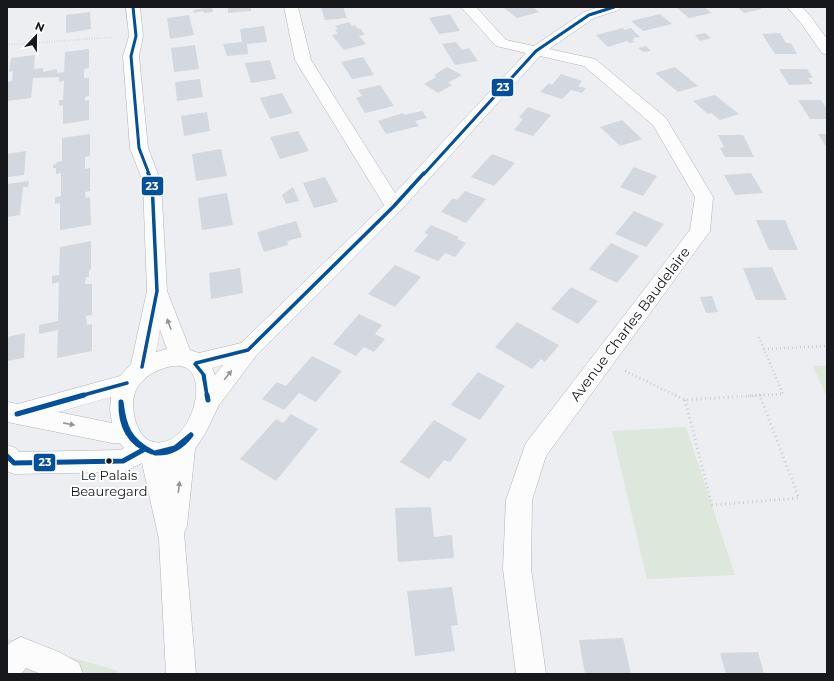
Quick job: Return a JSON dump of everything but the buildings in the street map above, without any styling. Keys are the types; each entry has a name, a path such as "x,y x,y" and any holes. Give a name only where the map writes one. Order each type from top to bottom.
{"street":[{"path":"133,7 136,36 131,56 138,140 139,148 152,182 158,292 135,375 121,399 122,417 126,432 132,440 148,452 172,539"},
{"path":"292,7 303,60 394,206"},
{"name":"Avenue Charles Baudelaire","path":"468,7 501,43 589,62 660,122 704,197 700,231 535,451 519,500 517,569 531,674"},
{"path":"10,459 123,461 148,452 166,453 183,445 188,441 194,431 208,401 248,350 394,206 536,51 589,14 614,7"},
{"path":"794,7 806,20 827,50"},
{"path":"158,292 189,360 205,376 208,401"},
{"path":"10,418 135,375 150,362 172,357 189,360 248,350"},
{"path":"10,418 112,433 126,432"},
{"path":"180,674 172,539 183,445"},
{"path":"7,668 21,652 49,662 68,674"}],"path":[{"path":"7,45 136,36"},
{"path":"603,360 685,400 783,394 758,335"},
{"path":"764,349 827,346"},
{"path":"685,400 712,505 798,498 760,396"}],"shaded area":[{"path":"813,366 827,366 827,398"},
{"path":"686,427 735,575 647,579 612,431"},
{"path":"7,639 119,671 118,674 7,674"}],"transit line":[{"name":"23","path":"133,7 136,36 131,56 139,148 152,182 157,291 142,367"},
{"name":"23","path":"196,363 248,350 394,206 536,51 589,15 614,7"},
{"name":"23","path":"195,364 204,375 208,400"},
{"name":"23","path":"195,364 203,374 208,400"},
{"name":"23","path":"17,414 127,383"},
{"name":"23","path":"121,402 126,426 132,438 144,448 152,452"},
{"name":"23","path":"121,402 122,418 127,433 137,445 152,452"},
{"name":"23","path":"155,453 166,453 176,449 191,435"},
{"name":"23","path":"155,453 175,448 191,435"},
{"name":"23","path":"7,456 14,463 123,461 143,450"}],"place":[{"name":"Le Palais Beauregard","path":"109,461"}]}
